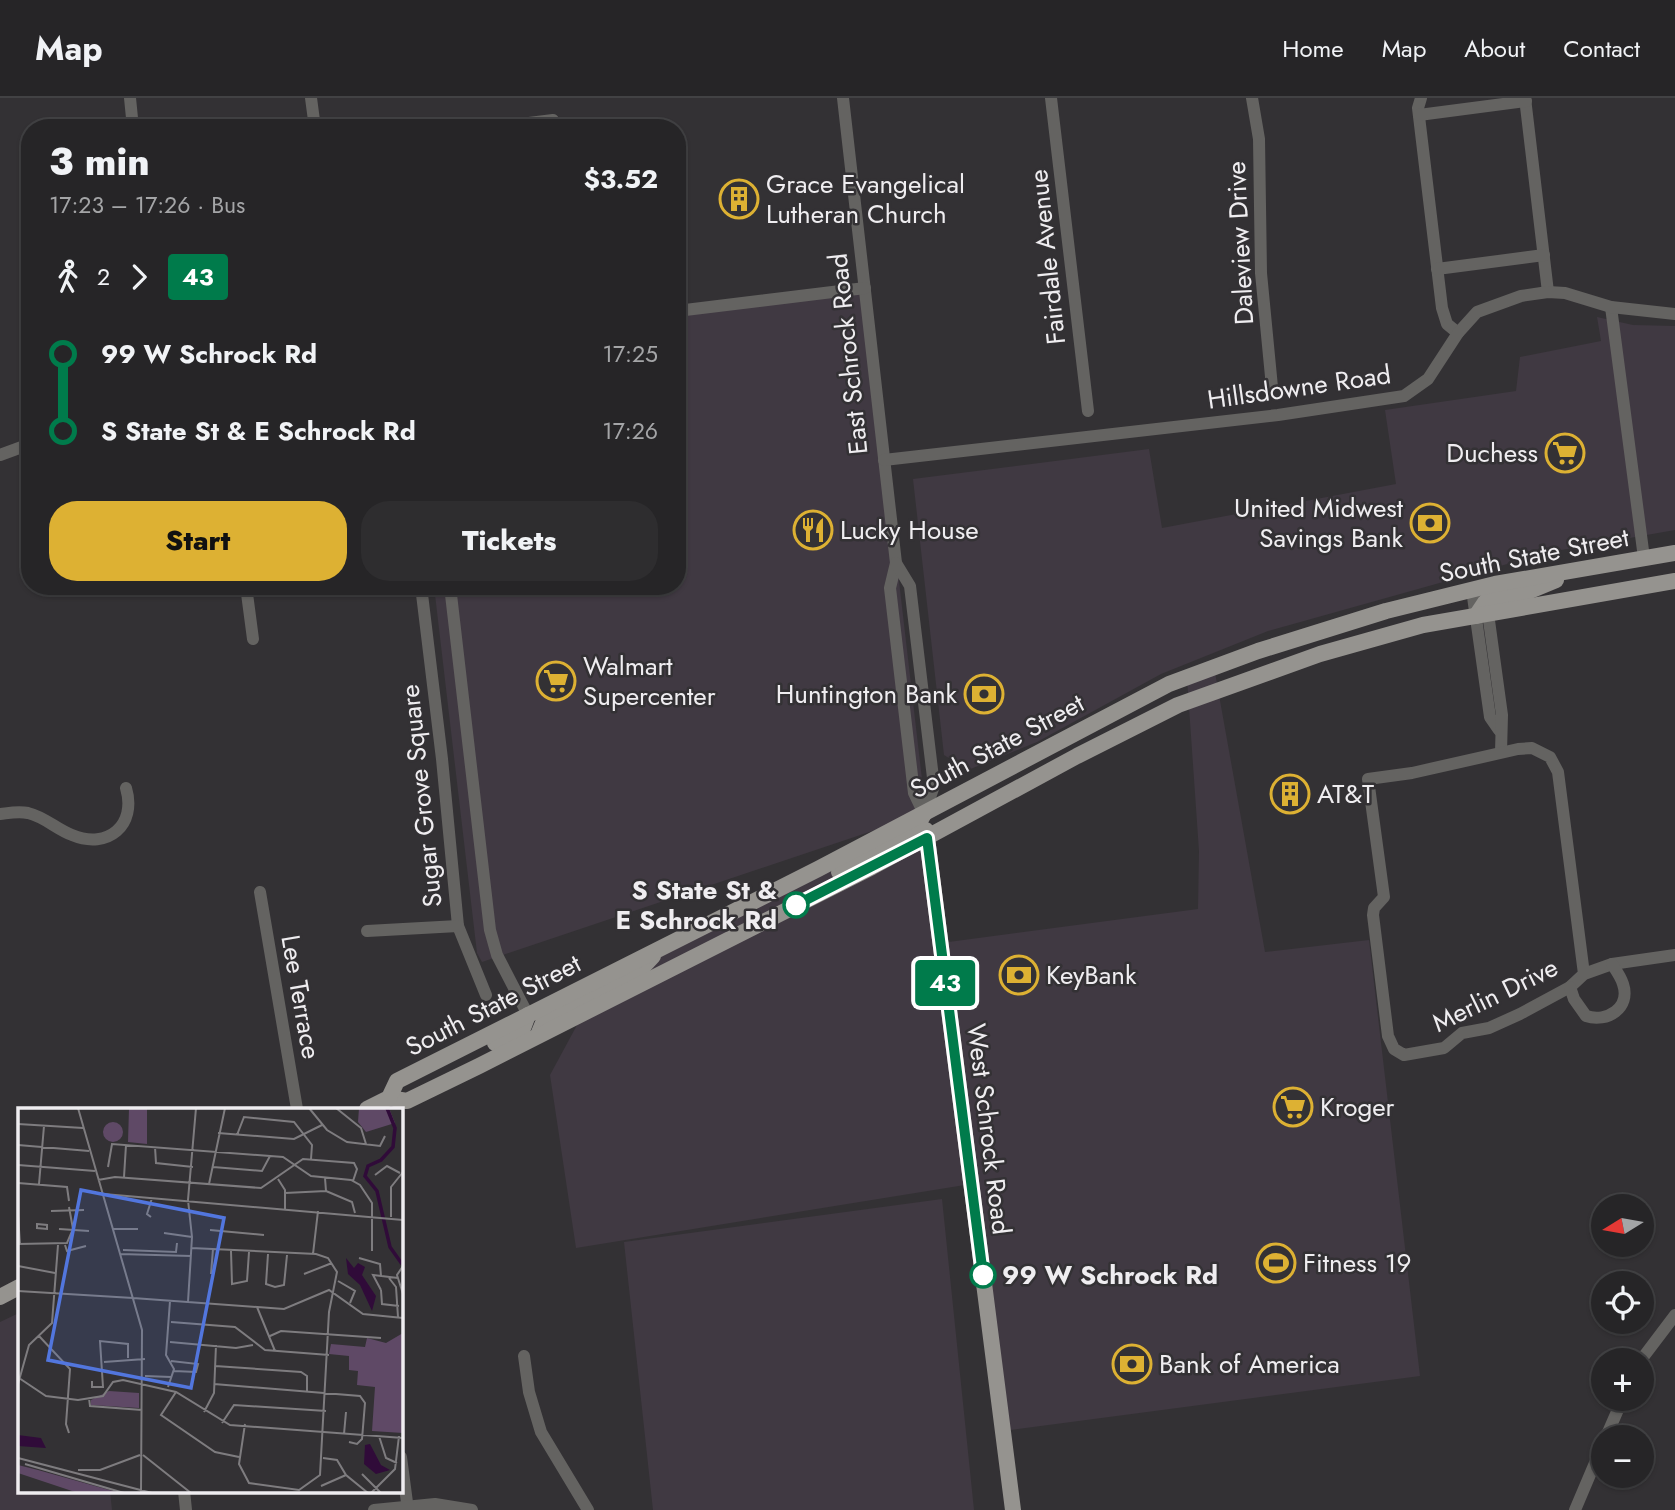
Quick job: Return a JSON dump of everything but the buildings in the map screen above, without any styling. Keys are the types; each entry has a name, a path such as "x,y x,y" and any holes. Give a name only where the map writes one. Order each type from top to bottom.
{"main road":[{"name":"South State Street","path":"369,1108 389,1098 407,1101 927,838 1077,756 1194,699 1358,643 1423,625 1481,601 1575,570 1675,553"},
{"name":"South State Street","path":"389,1098 397,1081 924,814 1136,700 1187,678 1377,613 1420,603 1481,601 1675,581"},
{"path":"1358,643 1387,625 1412,619 1420,603"},
{"path":"1194,699 1196,693 1209,684 1349,635 1377,613"},
{"path":"1077,756 1106,730 1175,699 1187,678"},
{"name":"East Schrock Road","path":"924,814 927,838"},
{"path":"768,918 778,905 914,831 924,814"},
{"name":"West Schrock Road","path":"927,838 1013,1510"},
{"path":"538,1035 545,1018 640,970 663,946"},
{"path":"440,1084 461,1060 522,1031 528,1015"},
{"path":"407,1101 407,1089 436,1072 453,1053"},
{"path":"0,1297 18,1288"}],"street":[{"path":"130,98 132,119"},
{"path":"311,98 314,119"},
{"name":"East Schrock Road","path":"844,98 896,563 890,588 914,793 924,814"},
{"name":"Fairdale Avenue","path":"1051,98 1088,411"},
{"name":"Daleview Drive","path":"1252,98 1259,139 1261,273 1272,387"},
{"path":"1421,98 1419,115 1437,269 1447,324 1458,333"},
{"path":"1419,115 1525,99 1548,292"},
{"path":"1437,269 1544,255"},
{"path":"686,310 865,288"},
{"name":"Hillsdowne Road","path":"884,460 1393,399 1414,391 1428,379 1458,333 1477,312 1521,296 1548,292 1611,307 1675,314"},
{"path":"1611,307 1644,558"},
{"path":"0,454 21,447"},
{"name":"East Schrock Road","path":"896,563 910,586 934,786 924,814"},
{"path":"247,595 253,639"},
{"name":"Sugar Grove Square","path":"422,595 442,759 458,926 486,995"},
{"path":"451,595 490,930 497,955 528,1015"},
{"path":"1481,601 1490,717 1499,730 1501,752 1532,748 1541,751 1555,763 1584,974 1612,964 1675,955"},
{"name":"Merlin Drive","path":"1501,752 1412,773 1368,779 1384,897 1374,908 1373,915 1390,1044 1404,1055 1444,1048 1462,1033 1489,1028 1570,987 1584,974"},
{"path":"0,814 30,814 74,836 103,836 117,831 127,819 131,803 126,788"},
{"name":"Lee Terrace","path":"260,892 297,1108"},
{"path":"367,931 458,926"},
{"path":"1570,987 1574,999 1586,1016 1603,1018 1613,1015 1623,1002 1624,993 1612,964"},
{"path":"1650,1348 1675,1315"},
{"path":"524,1356 529,1392 541,1432 588,1510"},
{"path":"402,1464 408,1507"},
{"path":"1574,1510 1591,1471"},
{"path":"184,1492 187,1510"},
{"path":"374,1510 456,1506 472,1510"}],"shaded area":[{"path":"865,288 941,943 1198,909 1199,851 1187,678 1214,667 1265,952 1369,940 1420,1376 1003,1431 971,1184 576,1248 550,1075 603,977 917,816 482,962 477,953 435,595 686,595 686,310"},
{"path":"1597,317 1633,325 1675,326 1675,530 1550,552 1268,631 1161,674 1037,742 968,770 944,755 913,479 1149,449 1162,528 1396,484 1385,410 1516,391 1520,357 1601,341"},
{"path":"942,1199 974,1510 653,1510 624,1242"},
{"path":"18,1313 18,1492 110,1492 112,1510 0,1510 0,1322"}],"bus line":[{"name":"43","path":"796,905 927,838 983,1275"}],"place":[{"name":"Grace Evangelical Lutheran Church","path":"739,199"},
{"name":"Duchess","path":"1565,453"},
{"name":"United Midwest Savings Bank","path":"1430,523"},
{"name":"Lucky House","path":"813,530"},
{"name":"Walmart Supercenter","path":"556,681"},
{"name":"Huntington Bank","path":"984,694"},
{"name":"AT&T","path":"1290,794"},
{"name":"S State St & E Schrock Rd","path":"796,905"},
{"name":"KeyBank","path":"1019,975"},
{"name":"Kroger","path":"1293,1107"},
{"name":"Fitness 19","path":"1276,1263"},
{"name":"99 W Schrock Rd","path":"983,1275"},
{"name":"Bank of America","path":"1132,1364"}]}
